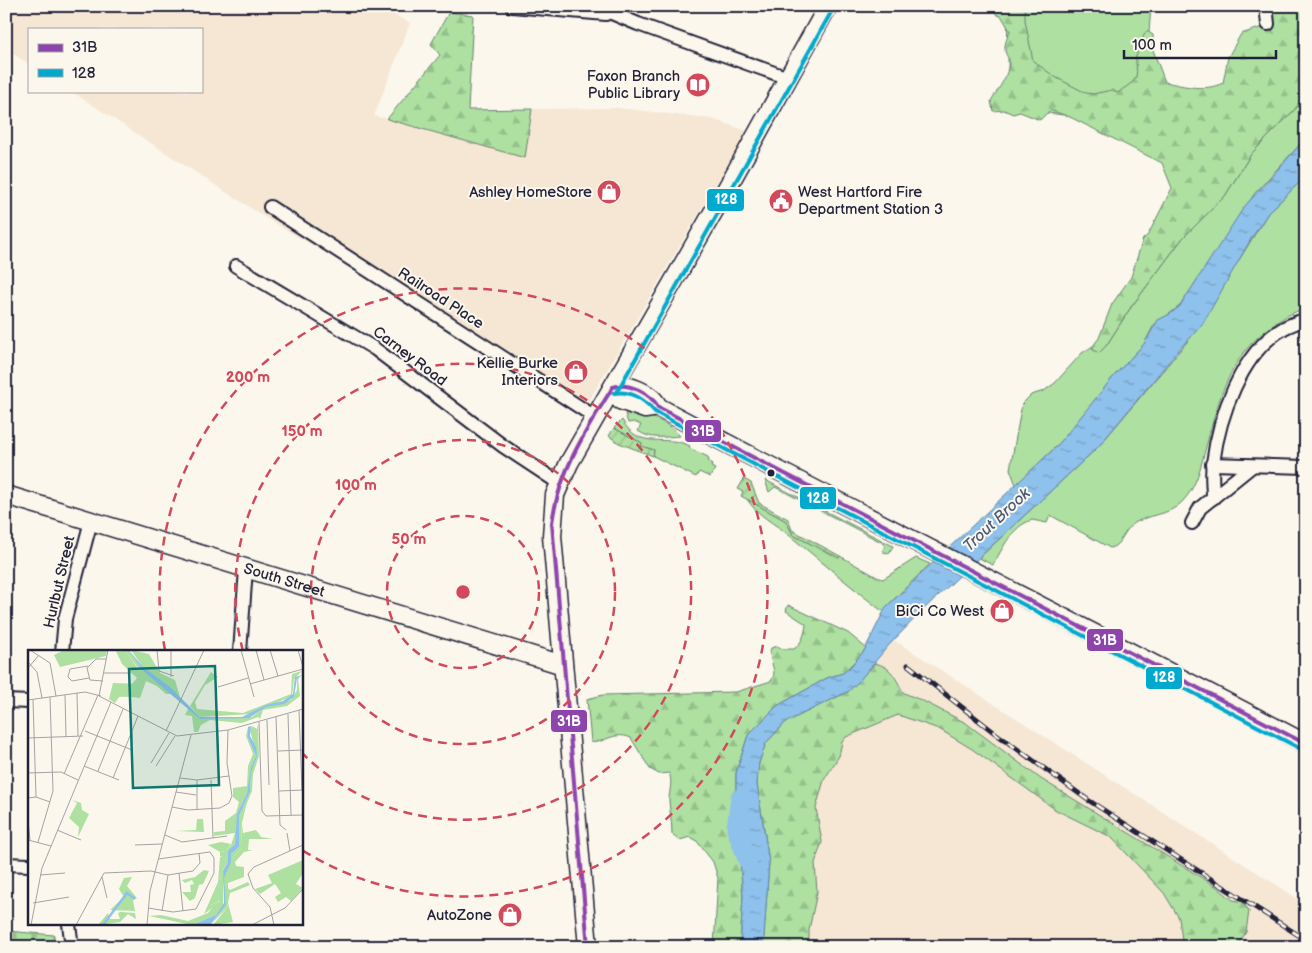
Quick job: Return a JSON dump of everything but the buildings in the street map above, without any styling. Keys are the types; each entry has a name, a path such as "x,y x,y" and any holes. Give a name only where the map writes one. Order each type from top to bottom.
{"main road":[{"path":"588,947 552,536 552,509 559,483 595,417 614,387 828,6"},
{"path":"614,387 620,400 645,409 658,407 842,505 941,554 1306,744"},
{"name":"South Street","path":"6,495 563,665"}],"street":[{"path":"512,6 614,15"},
{"path":"595,6 614,15 788,78"},
{"path":"1266,6 1268,24"},
{"name":"Railroad Place","path":"270,207 595,417"},
{"name":"Carney Road","path":"236,266 374,349 503,446 559,483"},
{"path":"1213,498 1212,464 1222,418 1238,380 1257,352 1283,328 1306,319"},
{"path":"1212,464 1306,468"},
{"path":"1192,523 1200,508 1252,466"},
{"name":"Hurlbut Street","path":"62,650 65,619 91,521"},
{"path":"240,650 246,569"},
{"path":"6,701 28,702"},
{"path":"6,864 28,865"},
{"path":"69,926 72,947"}],"shaded area":[{"path":"6,6 377,6 410,23 374,116 413,124 524,158 532,109 618,108 712,119 747,131 587,404 269,220 73,92 202,92 202,28 28,28 28,63 6,49"},
{"path":"894,640 1306,904 1306,947 1237,947 1246,932 1249,911 1246,905 1234,900 1217,887 1041,779 966,723 904,693 895,675 884,666 875,663"},
{"path":"898,715 939,729 972,749 1056,810 1111,837 1164,893 1179,918 1183,947 809,947 809,930 817,892 815,863 821,849 820,828 816,808 824,780 839,756 842,742 846,737"}],"green space":[{"path":"995,6 1025,6 1025,20 1033,61 1055,77 1086,93 1093,94 1112,90 1118,93 1135,79 1137,74 1137,54 1147,31 1153,35 1153,50 1165,82 1202,88 1216,86 1223,83 1228,57 1241,34 1260,28 1275,6 1306,6 1306,98 1251,154 1225,196 1182,239 1129,310 1106,346 1099,353 1093,350 1093,346 1099,338 1112,304 1131,277 1143,239 1148,235 1172,188 1162,163 1070,117 1050,110 1040,120 1020,112 1013,114 1004,110 993,111 991,101 1007,72 1009,59 1005,48 1010,31 1002,17 996,14"},
{"path":"1007,6 1151,6 1142,125 1009,108"},
{"path":"449,12 473,15 468,110 532,109 525,158 387,119 440,55 431,44"},
{"path":"1306,98 1306,138 1255,193 1180,306 1154,325 1144,344 1114,376 1062,441 1016,485 1010,469 1022,404 1031,395 1044,391 1055,383 1082,353 1093,346 1093,350 1106,346 1129,310 1182,239 1225,196 1251,154"},
{"path":"1306,176 1306,309 1286,316 1269,328 1256,339 1235,365 1222,394 1198,474 1192,489 1182,502 1171,510 1133,524 1114,547 1110,548 1050,515 1047,523 1032,520 1019,527 1004,545 993,565 979,558 1099,446 1192,336 1268,213"},
{"path":"625,414 648,416 669,426 680,436 658,437 643,434 638,431 641,425 634,422 628,423"},
{"path":"622,420 629,430 637,436 645,439 681,442 690,446 689,448 708,457 708,461 712,464 711,467 715,469 710,477 699,472 696,477 653,456 654,450 641,446 642,443 614,428"},
{"path":"614,428 642,443 641,446 654,450 653,456 619,443 609,436"},
{"path":"744,479 751,483 759,503 788,519 792,530 840,556 839,558 793,535 786,521 741,496 743,492 738,489"},
{"path":"765,480 893,546 889,553 883,552 885,544 775,487 769,492"},
{"path":"747,499 787,521 793,535 840,556 877,577 883,579 916,558 930,564 882,611 785,532 761,515"},
{"path":"788,605 848,633 866,648 843,673 827,678 777,706 748,735 736,773 736,813 743,897 740,947 714,947 718,878 713,862 696,840 690,837 680,840 672,834 669,801 671,783 669,773 659,774 650,769 631,738 619,736 599,742 591,742 587,699 603,695 736,692 771,681 774,673 770,657 771,648 777,646 783,649 794,649 801,641 805,631 806,624 786,611"},
{"path":"875,663 890,671 904,693 966,723 1041,779 1217,887 1233,900 1243,902 1249,911 1246,932 1237,947 1183,947 1179,918 1164,893 1111,837 1056,810 972,749 939,729 898,715 846,737 842,742 839,756 824,780 816,808 822,842 815,863 817,892 809,930 809,947 763,947 769,862 757,784 757,770 763,750 766,743 786,722 849,691"},
{"path":"6,931 54,935 54,947 6,947"}],"water":[{"path":"1306,138 1306,176 1268,213 1202,325 1182,346 1099,446 925,608 889,645 849,691 786,722 766,743 759,763 757,784 769,862 763,947 740,947 743,896 736,813 736,773 748,735 777,706 827,678 843,673 851,666 864,651 886,607 1057,446 1114,376 1144,344 1158,320 1180,306 1244,207"}],"waterway":[{"name":"Trout Brook","path":"740,798 736,829 748,861"}],"railway":[{"path":"908,665 995,733 1088,800 1306,940"}],"transit line":[{"name":"128","path":"618,390 833,9"},
{"name":"31B","path":"588,947 552,523 567,468 584,435 613,387 632,387 644,393 658,407 739,450 1306,744"},
{"name":"128","path":"614,393 626,393 637,397 655,412 736,455 1303,750"}],"place":[{"name":"Faxon Branch Public Library","path":"698,85"},
{"name":"Ashley HomeStore","path":"609,192"},
{"name":"West Hartford Fire Department Station 3","path":"781,201"},
{"name":"Kellie Burke Interiors","path":"576,372"},
{"name":"BiCi Co West","path":"1002,611"},
{"name":"AutoZone","path":"510,915"}]}
